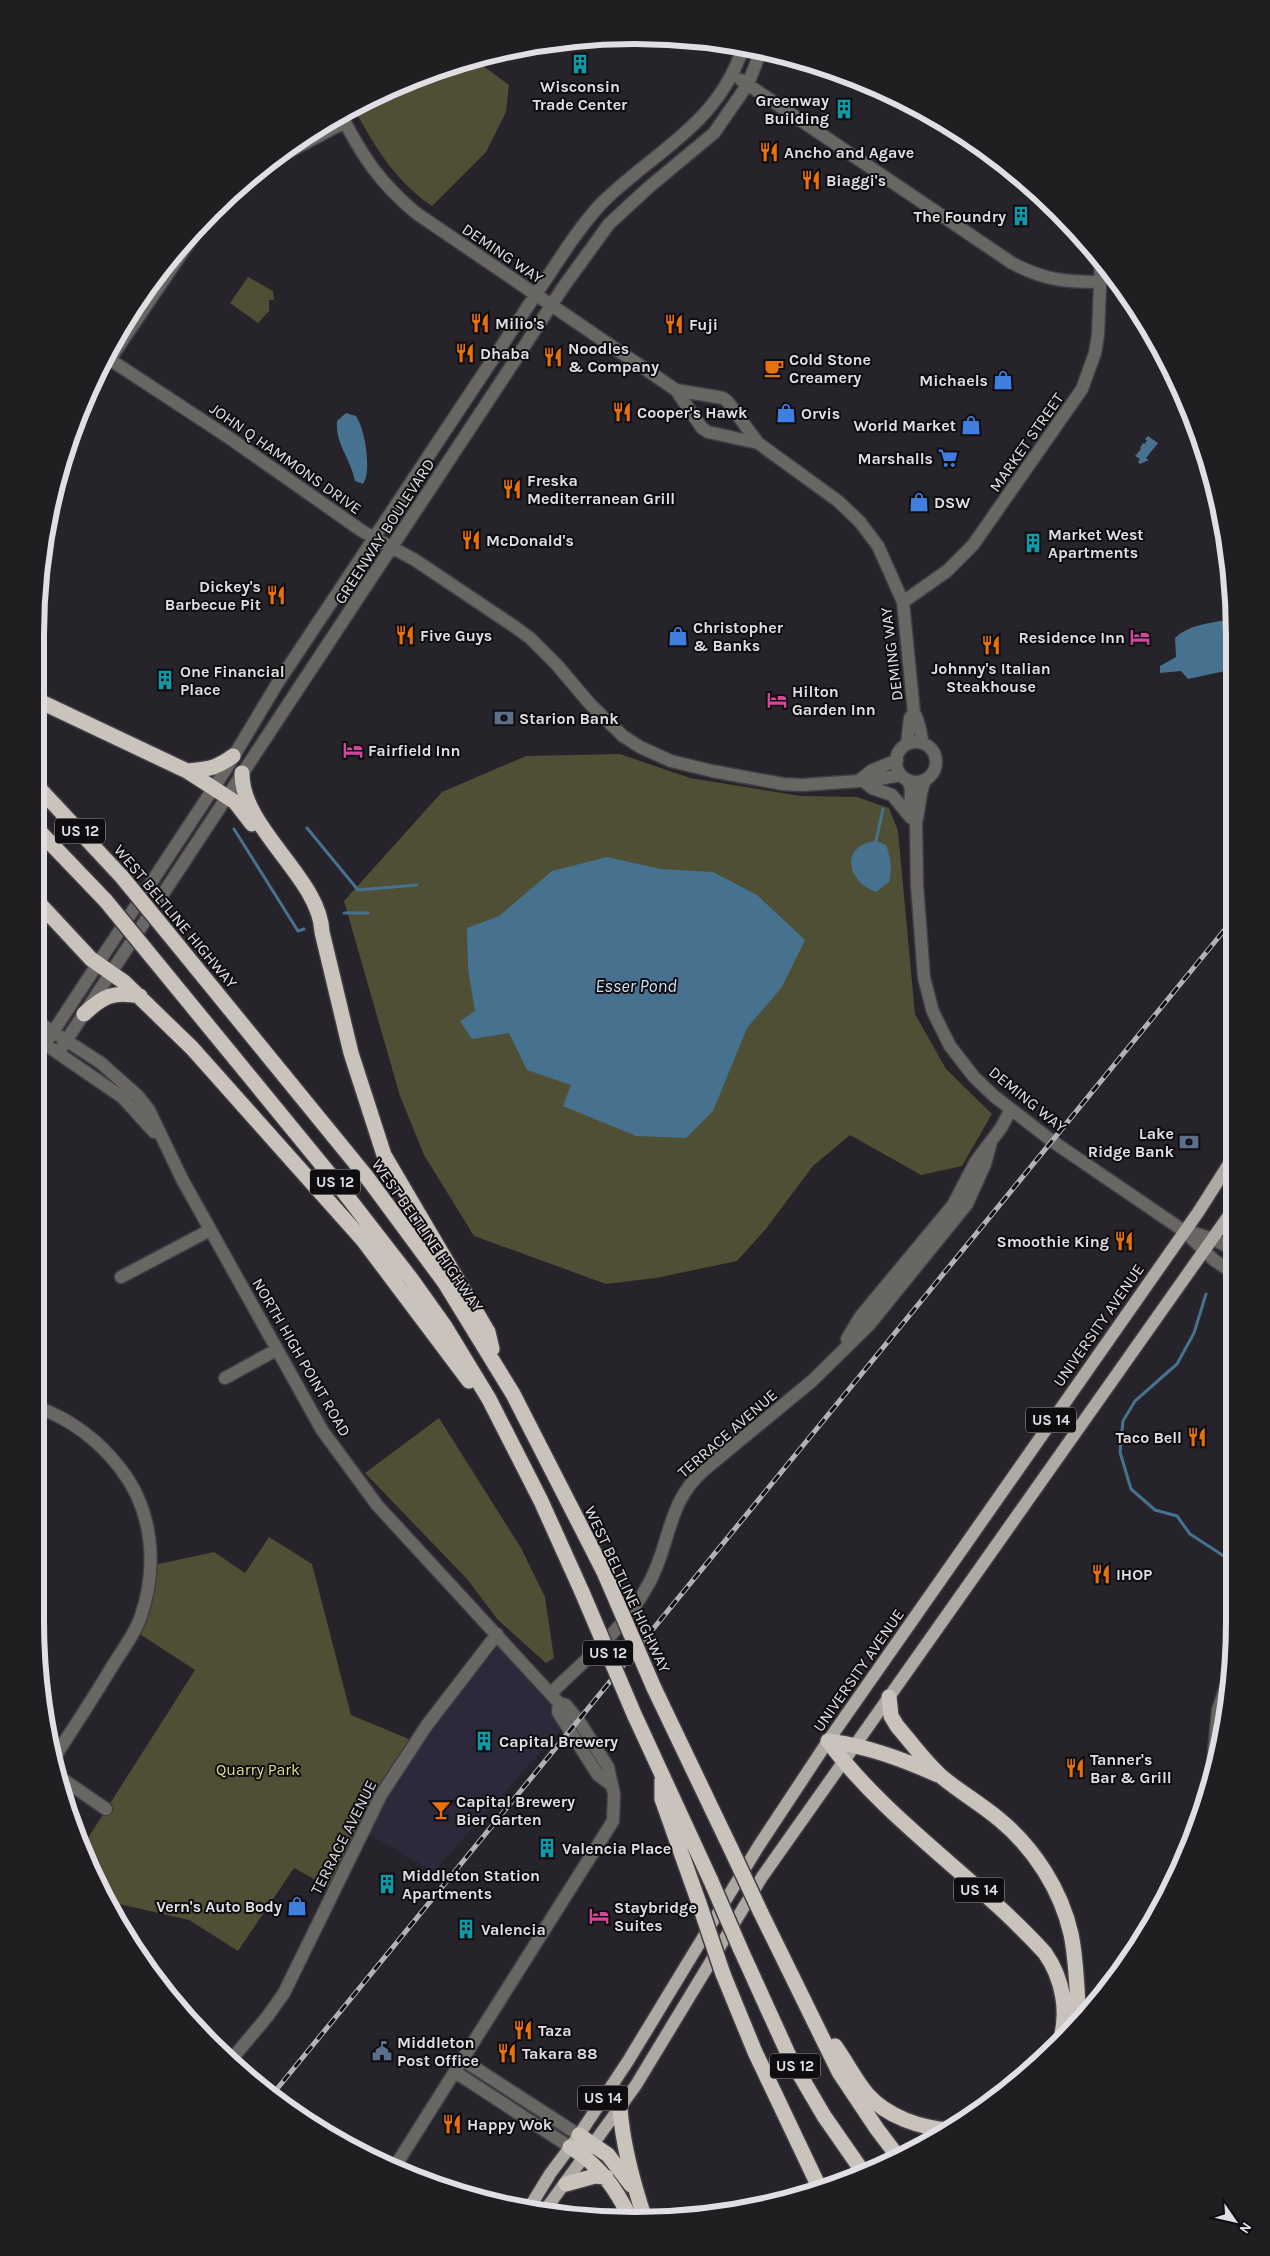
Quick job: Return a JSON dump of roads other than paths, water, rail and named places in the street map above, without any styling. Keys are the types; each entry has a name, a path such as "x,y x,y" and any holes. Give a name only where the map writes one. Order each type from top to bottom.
{"highway":[{"path":"44,703 187,771 228,796 249,820 293,878 316,924 322,932"},
{"path":"187,771 210,769 233,756"},
{"path":"242,773 245,795 271,839 306,889 322,921 322,932 351,1053 384,1155 488,1332 496,1365"},
{"name":"WEST BELTLINE HIGHWAY","path":"44,793 122,877 366,1176 445,1283 513,1394 604,1572 654,1688 800,1992"},
{"name":"US 12","path":"44,836 106,902 336,1182 412,1280 472,1368 541,1501 634,1714 790,2058 824,2116 859,2168"},
{"path":"44,908 97,964 124,982 140,996 192,1048 363,1240 500,1422"},
{"path":"84,1014 100,1001 111,996 122,993 140,996"},
{"path":"889,1697 891,1716 897,1726 941,1776"},
{"path":"828,1741 856,1744 893,1756 941,1776 982,1805 1018,1836 1050,1880 1062,1907 1070,1932 1077,1976 1078,2013"},
{"name":"US 14","path":"828,1741 844,1762 874,1794 1045,1953 1058,1978 1063,1999 1064,2017 1062,2030"},
{"path":"662,1773 662,1799 723,1974 755,2052 819,2183"},
{"path":"800,1992 859,2082 876,2102 888,2111 922,2125 939,2128"},
{"name":"US 12","path":"800,1992 839,2072 876,2129 894,2152"},
{"name":"US 14","path":"620,2109 622,2134 636,2193 643,2212"},
{"path":"579,2135 626,2212"},
{"path":"570,2147 590,2150 619,2168 636,2193"},
{"path":"566,2184 588,2178 606,2177"}],"main road":[{"name":"UNIVERSITY AVENUE","path":"532,2203 550,2174 579,2135 628,2061 758,1847 828,1741 1226,1168"},
{"name":"US 14","path":"620,2109 754,1889 1226,1220"},
{"path":"549,2206 620,2109"}],"street":[{"name":"GREENWAY BOULEVARD","path":"44,1039 53,1031 213,787 277,684 588,218 606,198 693,127 709,109 732,74 740,53"},
{"name":"GREENWAY BOULEVARD","path":"58,1053 551,305 609,224 649,187 714,134 748,84 759,57"},
{"path":"732,74 1012,264 1031,273 1066,282 1100,282"},
{"name":"DEMING WAY","path":"344,120 372,169 394,195 416,213 676,390 702,428 708,432 758,443"},
{"name":"MARKET STREET","path":"903,602 948,570 973,545 1082,389 1096,352 1101,271"},
{"path":"138,316 165,276"},
{"name":"JOHN Q HAMMONS DRIVE","path":"112,360 374,538 393,547 530,638 607,722 623,736 654,754 690,767 783,784 826,784 861,779 874,780 905,777"},
{"name":"DEMING WAY","path":"676,390 723,398 758,443 831,494 860,522 878,546 903,602 914,713 918,718 918,728 923,743"},
{"name":"DEMING WAY","path":"907,744 910,718 914,713"},
{"path":"923,743 932,749 936,759 934,770 925,780 919,781 905,777 897,760 900,751 907,744 923,743"},
{"name":"JOHN Q HAMMONS DRIVE","path":"861,779 871,771 897,760"},
{"name":"DEMING WAY","path":"905,777 911,789 910,808 916,822"},
{"path":"861,779 872,788 892,795 916,822"},
{"name":"DEMING WAY","path":"925,780 921,787 920,809 916,822 922,961 933,1012 950,1046 988,1090 1011,1109 1114,1184 1184,1231 1214,1260 1226,1268"},
{"name":"NORTH HIGH POINT ROAD","path":"44,1026 101,1063 138,1096 149,1110 210,1230 322,1430 377,1505 555,1698 558,1712 598,1775 610,1784 615,1804 613,1821 463,2060"},
{"name":"NORTH HIGH POINT ROAD","path":"44,1044 122,1097 165,1143"},
{"name":"TERRACE AVENUE","path":"555,1698 601,1646 647,1588 657,1566 672,1515 689,1484 812,1382 839,1352 869,1325 961,1212 974,1192 991,1142 1011,1109"},
{"path":"121,1278 210,1230"},
{"name":"DEMING WAY","path":"1184,1231 1213,1239 1226,1246"},
{"path":"225,1378 276,1350"},
{"path":"44,1411 79,1429 97,1442 113,1458 135,1491 143,1508 150,1536 147,1592 138,1623 58,1751"},
{"name":"TERRACE AVENUE","path":"234,2056 267,2017 284,1993 373,1811 391,1779 427,1725 497,1634"},
{"path":"1217,1724 1220,1704"},
{"path":"66,1782 106,1809"},
{"path":"398,2162 463,2060 579,2135"},
{"path":"455,2072 570,2147"}],"water":[{"path":"346,413 356,416 365,440 367,470 363,484 355,481 338,437 337,421"},
{"path":"1148,436 1158,443 1146,458 1149,460 1140,464 1138,462 1140,459 1135,456 1143,443 1147,441 1145,439"},
{"path":"1226,621 1226,671 1188,679 1181,671 1160,673 1160,666 1176,657 1175,638 1187,630"},
{"path":"876,841 886,845 891,868 889,882 876,892 866,887 859,880 851,864 852,856 856,849 864,844"},
{"name":"Esser Pond","path":"607,857 661,869 713,872 757,895 805,940 782,987 747,1028 713,1111 686,1138 636,1136 563,1106 571,1085 527,1070 509,1033 472,1039 460,1021 475,1011 468,969 467,928 499,916 552,871"}],"waterway":[{"path":"876,841 883,809"},
{"path":"307,828 358,890 417,885"},
{"path":"234,829 298,931 304,929"},
{"path":"344,913 368,913"},
{"path":"1206,1294 1194,1333 1177,1364 1135,1401 1123,1421 1120,1452 1131,1489 1155,1510 1177,1516 1190,1534 1226,1557"}],"railway":[{"path":"276,2090 1226,928"}],"place":[{"name":"Wisconsin Trade Center","path":"580,64"},
{"name":"Greenway Building","path":"844,109"},
{"name":"Ancho and Agave","path":"769,152"},
{"name":"Biaggi's","path":"811,180"},
{"name":"The Foundry","path":"1021,216"},
{"name":"Milio's","path":"480,323"},
{"name":"Fuji","path":"674,324"},
{"name":"Dhaba","path":"465,353"},
{"name":"Noodles & Company","path":"553,357"},
{"name":"Cold Stone Creamery","path":"774,368"},
{"name":"Michaels","path":"1003,380"},
{"name":"Cooper's Hawk","path":"622,412"},
{"name":"Orvis","path":"786,413"},
{"name":"World Market","path":"971,425"},
{"name":"Marshalls","path":"948,458"},
{"name":"Freska Mediterranean Grill","path":"512,489"},
{"name":"DSW","path":"919,502"},
{"name":"McDonald's","path":"471,540"},
{"name":"Market West Apartments","path":"1033,543"},
{"name":"Dickey's Barbecue Pit","path":"276,595"},
{"name":"Five Guys","path":"405,635"},
{"name":"Christopher & Banks","path":"678,636"},
{"name":"Residence Inn","path":"1140,637"},
{"name":"Johnny's Italian Steakhouse","path":"991,645"},
{"name":"One Financial Place","path":"165,680"},
{"name":"Hilton Garden Inn","path":"777,700"},
{"name":"Starion Bank","path":"504,718"},
{"name":"Fairfield Inn","path":"353,750"},
{"name":"Lake Ridge Bank","path":"1189,1142"},
{"name":"Smoothie King","path":"1124,1241"},
{"name":"Taco Bell","path":"1197,1437"},
{"name":"IHOP","path":"1101,1574"},
{"name":"Capital Brewery","path":"484,1741"},
{"name":"Tanner's Bar & Grill","path":"1075,1768"},
{"name":"Capital Brewery Bier Garten","path":"441,1810"},
{"name":"Valencia Place","path":"547,1848"},
{"name":"Middleton Station Apartments","path":"387,1884"},
{"name":"Vern's Auto Body","path":"297,1906"},
{"name":"Staybridge Suites","path":"599,1916"},
{"name":"Valencia","path":"466,1929"},
{"name":"Taza","path":"523,2030"},
{"name":"Middleton Post Office","path":"382,2051"},
{"name":"Takara 88","path":"507,2053"},
{"name":"Happy Wok","path":"452,2124"}],"park label":[{"name":"Quarry Park","path":"258,1769"}]}
